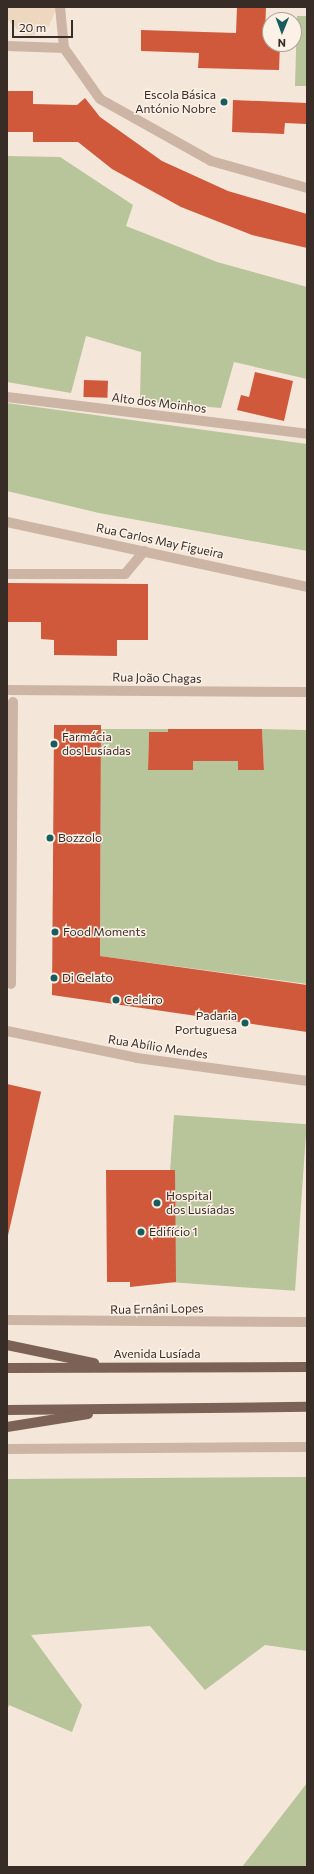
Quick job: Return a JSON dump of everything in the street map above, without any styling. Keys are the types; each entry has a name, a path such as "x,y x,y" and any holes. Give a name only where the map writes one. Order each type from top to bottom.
{"main road":[{"path":"7,1345 114,1367"},
{"name":"Avenida Lusíada","path":"7,1368 307,1366"},
{"path":"7,1410 307,1408"},
{"path":"7,1426 124,1409"}],"street":[{"path":"60,7 64,48 100,99 211,161 307,188"},
{"path":"7,46 64,48"},
{"name":"Alto dos Moinhos","path":"7,397 307,434"},
{"name":"Rua Carlos May Figueira","path":"7,522 307,587"},
{"path":"7,574 125,574 144,551"},
{"name":"Rua João Chagas","path":"7,690 307,692"},
{"path":"11,984 12,702"},
{"name":"Rua Abílio Mendes","path":"7,1031 137,1058 307,1081"},
{"name":"Rua Ernâni Lopes","path":"7,1320 307,1322"},
{"path":"7,1449 307,1447"}],"green space":[{"path":"302,16 307,16 307,86 295,86 296,52 302,52"},
{"path":"7,156 60,157 133,205 126,226 217,262 307,287 307,379 234,362 221,408 140,401 141,352 86,336 71,393 7,382"},
{"path":"7,403 307,444 307,551 99,513 7,491"},
{"path":"101,729 168,729 168,732 149,733 148,770 193,770 193,761 238,761 238,770 264,770 262,729 307,730 307,984 100,956"},
{"path":"174,1115 307,1124 295,1291 162,1282"},
{"path":"307,1477 307,1651 265,1645 205,1690 150,1626 31,1635 82,1705 72,1732 9,1705 7,1710 7,1479"},
{"path":"307,1783 307,1867 242,1867"}],"shaded area":[{"path":"7,7 57,7 49,26 32,36 23,35 7,19"}],"building":[{"path":"237,7 266,7 266,12 262,12 262,52 280,52 279,70 198,68 199,53 141,51 141,30 236,33"},
{"path":"7,91 33,91 33,104 77,105 85,98 100,117 162,161 228,191 307,214 307,248 252,235 181,207 112,169 78,142 33,142 33,132 7,132"},
{"path":"233,100 307,103 307,124 285,123 284,134 232,132"},
{"path":"255,372 293,381 284,421 237,410 241,395 249,397"},
{"path":"84,380 108,381 107,398 83,397"},
{"path":"7,583 148,584 148,640 117,640 117,656 54,655 54,640 41,639 41,622 7,622"},
{"path":"54,725 101,725 100,956 307,985 307,1032 52,995"},
{"path":"168,729 262,729 264,770 238,770 238,761 193,761 193,770 148,770 149,732 168,732"},
{"path":"7,1084 41,1092 7,1240"},
{"path":"106,1170 175,1170 176,1282 130,1287 130,1282 107,1282"}],"place":[{"name":"Escola Básica António Nobre","path":"224,102"},
{"name":"Farmácia dos Lusíadas","path":"54,744"},
{"name":"Bozzolo","path":"50,838"},
{"name":"Food Moments","path":"55,932"},
{"name":"Di Gelato","path":"54,978"},
{"name":"Celeiro","path":"116,1000"},
{"name":"Padaria Portuguesa","path":"245,1023"},
{"name":"Hospital dos Lusíadas","path":"157,1203"},
{"name":"Edifício 1","path":"141,1232"}]}
